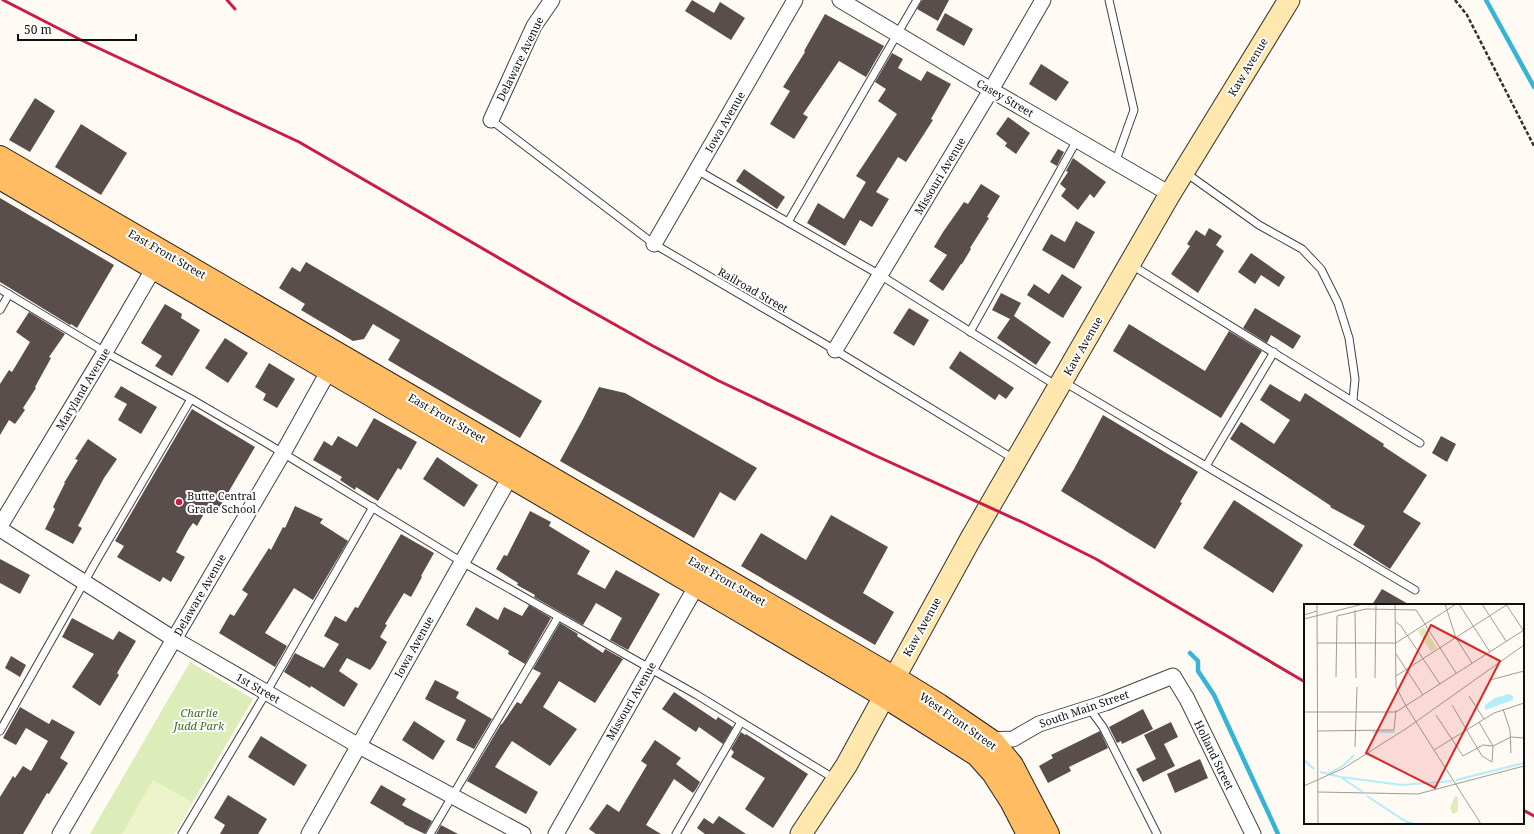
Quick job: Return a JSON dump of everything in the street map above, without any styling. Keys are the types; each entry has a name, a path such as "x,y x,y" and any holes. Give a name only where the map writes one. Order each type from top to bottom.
{"main road":[{"name":"East Front Street","path":"0,157 158,260 889,687"},
{"name":"East Front Street","path":"0,178 158,260"},
{"name":"West Front Street","path":"889,687 983,748 993,773 1012,801 1028,834"},
{"name":"West Front Street","path":"983,748 993,742 1012,765 1048,834"}],"street":[{"name":"Delaware Avenue","path":"491,120 534,26 552,0"},
{"name":"Iowa Avenue","path":"654,244 795,0"},
{"name":"Casey Street","path":"840,0 1170,194"},
{"name":"Missouri Avenue","path":"835,350 991,90 1043,0"},
{"name":"Kaw Avenue","path":"889,687 970,540 1170,194 1289,0"},
{"name":"Maryland Avenue","path":"0,526 106,352 158,260"},
{"name":"Delaware Avenue","path":"60,834 283,453 333,363"},
{"name":"Iowa Avenue","path":"309,834 515,469"},
{"name":"1st Street","path":"0,529 174,640 359,746 522,834"},
{"name":"Missouri Avenue","path":"556,834 702,577"},
{"name":"South Main Street","path":"983,748 1013,739 1039,724 1104,703 1173,676"},
{"name":"Holland Street","path":"1173,676 1187,699 1253,834"},
{"path":"800,834 837,780 889,687"}],"lane":[{"path":"788,222 917,0"},
{"path":"1109,0 1134,110 1115,163"},
{"name":"Railroad Street","path":"491,120 654,244 835,350 1016,460"},
{"path":"970,332 1077,140"},
{"path":"697,170 880,275 970,332 1206,466 1415,590"},
{"path":"1184,171 1259,224 1302,249 1321,269 1338,304 1349,338 1355,380 1353,400"},
{"path":"1130,264 1353,400 1420,443"},
{"path":"0,289 106,352 191,398 462,562 650,668 837,780"},
{"path":"0,310 9,294"},
{"path":"1206,466 1274,352"},
{"path":"0,731 191,398"},
{"path":"183,834 373,507"},
{"path":"430,834 558,617"},
{"path":"1089,708 1103,727 1157,834"},
{"path":"676,834 741,722"}],"path":[{"path":"1455,0 1467,15 1534,146"}],"green space":[{"name":"Charlie Judd Park","path":"190,662 253,699 174,834 90,834"},
{"path":"153,780 192,802 174,834 122,834"}],"building":[{"path":"692,0 714,13 720,2 745,18 731,40 685,11"},
{"path":"922,0 949,0 938,21 917,9"},
{"path":"945,13 973,29 964,46 936,30"},
{"path":"825,14 884,46 866,77 839,61 803,114 808,117 794,139 770,124 790,91 783,87 805,52 804,51"},
{"path":"892,53 903,59 898,68 921,81 927,71 951,84 931,119 933,120 906,162 898,157 876,192 889,199 872,227 860,220 845,246 807,223 818,203 844,219 866,182 856,176 897,114 878,101 886,89 875,82"},
{"path":"1041,64 1069,82 1056,101 1029,84"},
{"path":"35,98 55,111 30,152 9,140"},
{"path":"1008,117 1030,133 1016,154 1005,146 1007,143 996,134"},
{"path":"81,124 127,153 101,195 55,167"},
{"path":"1058,149 1064,152 1057,166 1050,162"},
{"path":"1073,158 1106,182 1094,198 1090,194 1078,210 1061,196 1066,189 1060,184 1068,172 1066,171"},
{"path":"744,169 785,197 777,209 736,181"},
{"path":"981,184 1000,196 962,264 943,291 929,281 947,255 934,247 964,202 968,204"},
{"path":"0,198 114,265 77,328 0,282"},
{"path":"1076,221 1095,232 1074,269 1042,250 1051,234 1065,242"},
{"path":"1209,228 1222,236 1216,245 1224,251 1198,293 1171,274 1190,246 1187,244 1196,230 1205,236"},
{"path":"1251,253 1285,277 1279,287 1261,275 1255,284 1238,272"},
{"path":"306,262 542,401 520,438 388,360 400,340 373,324 364,339 353,341 301,310 305,304 279,288 292,267 300,272"},
{"path":"1062,274 1082,287 1063,318 1027,295 1034,284 1049,294"},
{"path":"1001,293 1021,303 1014,316 1051,342 1036,365 997,338 1010,319 992,310"},
{"path":"165,304 182,314 181,318 200,330 172,376 155,366 162,356 141,343"},
{"path":"909,308 929,320 914,346 893,333"},
{"path":"1255,308 1301,336 1293,349 1271,335 1267,343 1243,328"},
{"path":"29,312 65,334 49,357 51,358 35,387 36,388 23,408 25,410 15,424 9,420 0,435 0,384 9,370 12,372 30,342 16,332"},
{"path":"1129,324 1205,371 1229,331 1262,351 1221,418 1113,351"},
{"path":"225,338 248,353 228,383 205,368"},
{"path":"960,351 1014,388 1006,399 999,394 995,400 949,368"},
{"path":"269,363 295,379 277,408 263,400 266,394 255,387"},
{"path":"1270,384 1300,402 1305,393 1384,444 1383,446 1427,475 1403,512 1421,523 1390,569 1353,545 1365,526 1330,507 1331,506 1230,439 1241,422 1274,444 1290,420 1260,400"},
{"path":"121,386 157,407 141,434 118,420 127,404 114,397"},
{"path":"599,387 625,393 757,468 735,501 720,492 694,538 560,461"},
{"name":"Butte Central Grade School","path":"192,409 255,447 219,508 210,503 197,526 193,523 188,530 176,552 185,557 171,582 163,577 160,582 117,557 124,546 115,541"},
{"path":"1103,415 1198,472 1155,549 1061,491"},
{"path":"374,418 417,442 401,470 398,468 378,501 356,487 355,490 340,480 342,477 313,460 324,441 332,446 338,436 357,447"},
{"path":"1441,436 1456,444 1447,462 1432,453"},
{"path":"88,439 117,459 104,478 78,526 82,528 73,544 45,529 55,509 53,507 64,483 78,460 75,459"},
{"path":"437,457 478,485 464,507 423,479"},
{"path":"1234,500 1303,545 1273,593 1203,548"},
{"path":"295,506 323,519 320,523 348,541 313,600 294,588 265,633 287,646 275,667 219,633 230,614 234,616 248,594 242,590 269,548 271,550 283,527 285,528"},
{"path":"530,511 551,522 549,526 590,551 577,574 605,589 616,570 660,594 628,650 610,640 622,618 596,603 583,625 534,597 535,595 517,585 518,583 496,569 504,555 507,556"},
{"path":"831,515 888,547 863,593 894,612 875,645 741,566 761,533 806,560"},
{"path":"401,534 434,553 411,597 404,593 385,624 387,625 380,637 387,642 370,670 347,658 339,671 358,684 344,707 311,686 310,688 284,672 295,653 324,668 339,644 324,636 335,616 346,622 355,607 358,608"},
{"path":"0,559 30,575 20,594 0,583"},
{"path":"1382,589 1408,604 1373,604"},
{"path":"529,605 551,618 525,664 508,654 509,651 466,625 476,607 498,620 504,607 522,616"},
{"path":"72,618 113,640 119,631 136,641 117,673 119,675 100,706 72,687 94,654 62,637"},
{"path":"560,623 578,634 577,636 603,653 605,649 623,659 595,703 559,681 543,707 577,729 550,766 512,741 495,767 538,792 526,814 467,781 501,724 517,702 521,704 541,673 533,669"},
{"path":"11,656 26,665 20,677 5,668"},
{"path":"435,680 459,692 456,698 492,719 474,749 456,740 466,720 425,699"},
{"path":"674,692 716,720 718,717 733,727 723,744 699,727 696,732 662,709"},
{"path":"20,707 49,724 52,719 75,732 60,758 68,763 49,794 47,793 23,834 0,834 0,797 13,776 15,778 23,766 31,771 48,741 26,728 16,745 3,738"},
{"path":"1143,709 1153,729 1122,744 1121,741 1117,743 1109,727"},
{"path":"414,721 445,741 433,760 402,740"},
{"path":"1171,722 1178,737 1164,744 1175,766 1143,782 1136,769 1156,759 1144,735"},
{"path":"1100,731 1108,748 1069,767 1071,771 1048,783 1039,766 1053,758 1051,755"},
{"path":"741,732 808,774 773,828 745,809 765,778 731,757 734,752 731,749"},
{"path":"261,736 307,765 294,786 248,757"},
{"path":"655,740 681,758 676,764 700,782 696,789 693,793 674,779 646,825 661,834 596,834 589,829 607,804 619,812 647,765 641,761"},
{"path":"1200,759 1208,778 1175,793 1167,774"},
{"path":"381,785 406,799 402,805 432,821 425,834 404,824 370,803"},
{"path":"228,795 267,819 258,834 220,834 225,825 214,818"},
{"path":"719,816 746,834 705,834 697,828 704,818 713,824"},
{"path":"441,825 458,834 436,834"}],"waterway":[{"path":"1486,0 1534,87"},
{"path":"1190,653 1198,661 1198,671 1214,695 1278,834"}],"railway":[{"path":"3,0 81,40 299,142 573,301 717,380 874,455 1024,523 1096,559 1304,681"},
{"path":"227,0 235,9"},
{"path":"1524,811 1534,816"}],"place":[{"name":"Butte Central Grade School","path":"179,502"}]}
